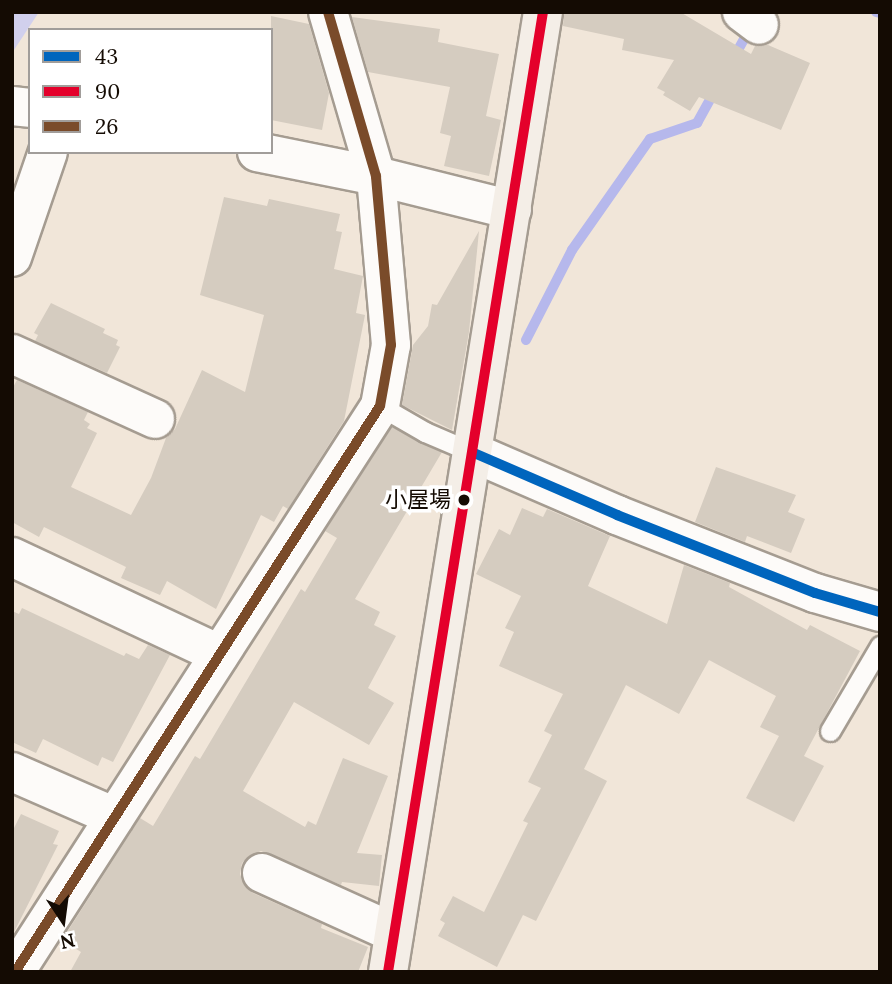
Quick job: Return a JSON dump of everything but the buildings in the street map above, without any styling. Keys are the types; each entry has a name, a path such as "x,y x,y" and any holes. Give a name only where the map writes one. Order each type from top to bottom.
{"main road":[{"path":"388,972 474,453 543,12"}],"street":[{"path":"15,972 380,407 391,345 376,176 328,12"},
{"path":"12,257 47,154"},
{"path":"267,154 376,176 512,210"},
{"path":"12,354 155,419"},
{"path":"474,453 617,515 790,583 880,612"},
{"path":"12,557 219,654"},
{"path":"12,772 115,817"},
{"path":"262,873 394,933"}],"lane":[{"path":"380,407 425,432 474,453"},
{"path":"830,731 880,646"}],"shaded area":[{"path":"12,12 39,12 28,28 12,53"}],"waterway":[{"path":"876,12 880,13"},
{"path":"733,59 751,27"},
{"path":"526,340 572,250 650,139 697,123 715,91"}],"transit line":[{"name":"26","path":"15,972 380,406 391,345 376,176 328,12"},
{"name":"90","path":"388,972 543,12"},
{"name":"43","path":"474,453 617,515 815,593 880,612"}],"place":[{"name":"小屋場","path":"464,500"}]}
